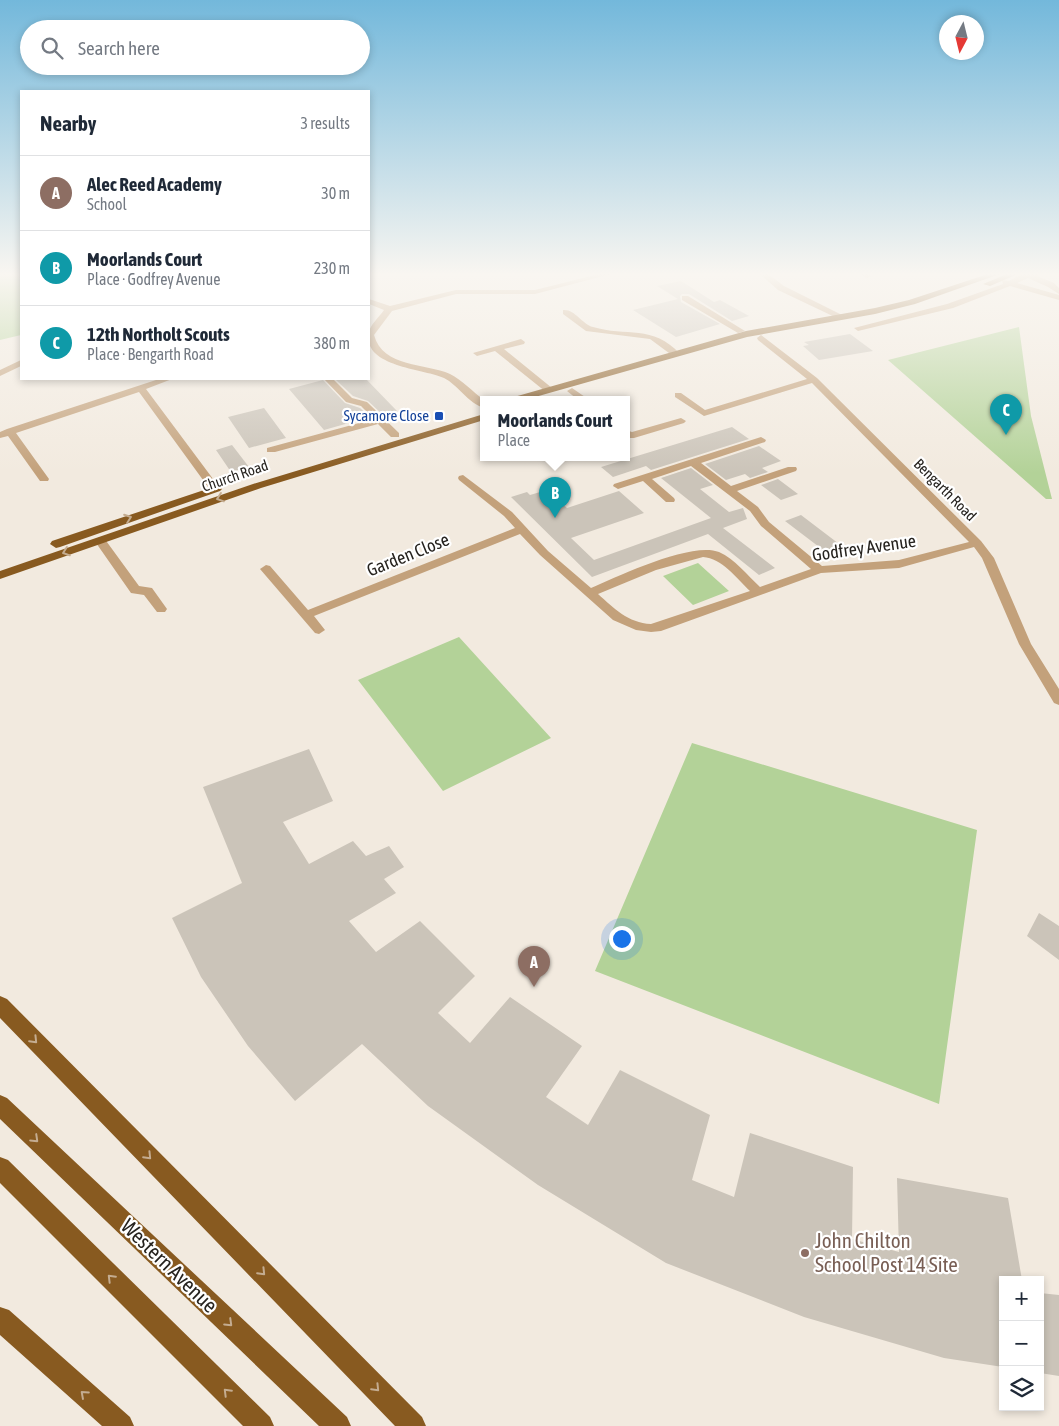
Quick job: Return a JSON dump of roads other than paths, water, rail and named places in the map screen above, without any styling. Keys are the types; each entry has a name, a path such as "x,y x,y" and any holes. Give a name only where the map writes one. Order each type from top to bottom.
{"highway":[{"path":"528,396 723,341"},
{"path":"554,396 751,341"},
{"name":"Church Road","path":"0,564 216,489 480,410"},
{"name":"Church Road","path":"0,574 313,467 480,418"},
{"path":"0,1005 414,1426"},
{"name":"Western Avenue","path":"0,1105 338,1426"},
{"path":"0,1168 261,1426"},
{"path":"0,1319 120,1426"}],"street":[{"path":"372,341 391,360 448,376 480,402"},
{"path":"657,341 676,354"},
{"name":"Bengarth Road","path":"764,341 814,380 977,543 988,558 1025,644 1059,700"},
{"path":"477,353 522,342"},
{"path":"497,348 549,390"},
{"path":"0,373 20,363"},
{"path":"44,478 5,433 164,380"},
{"path":"329,380 349,400 364,404 394,435"},
{"path":"678,395 704,413 814,380"},
{"path":"141,388 216,489"},
{"path":"572,391 579,396"},
{"path":"271,450 381,420"},
{"path":"630,436 681,421"},
{"path":"618,486 761,440"},
{"path":"693,462 754,509 765,524 819,570"},
{"path":"730,490 792,469"},
{"name":"Godfrey Avenue","path":"462,478 508,514 544,553 617,617 628,625 642,629 657,628 819,570 849,567 874,568 900,564 977,543"},
{"path":"645,478 670,500"},
{"path":"460,492 474,487"},
{"name":"Garden Close","path":"306,614 522,529"},
{"path":"100,540 135,590 148,591 161,609"},
{"path":"589,592 692,554 713,554 728,564 757,591"},
{"path":"266,569 320,630"}],"place":[{"name":"Sycamore Close","path":"439,416"},
{"name":"12th Northolt Scouts","path":"1006,435"},
{"name":"Moorlands Court","path":"555,518"},
{"name":"Alec Reed Academy","path":"534,987"},
{"name":"John Chilton School Post 14 Site","path":"805,1253"}]}
